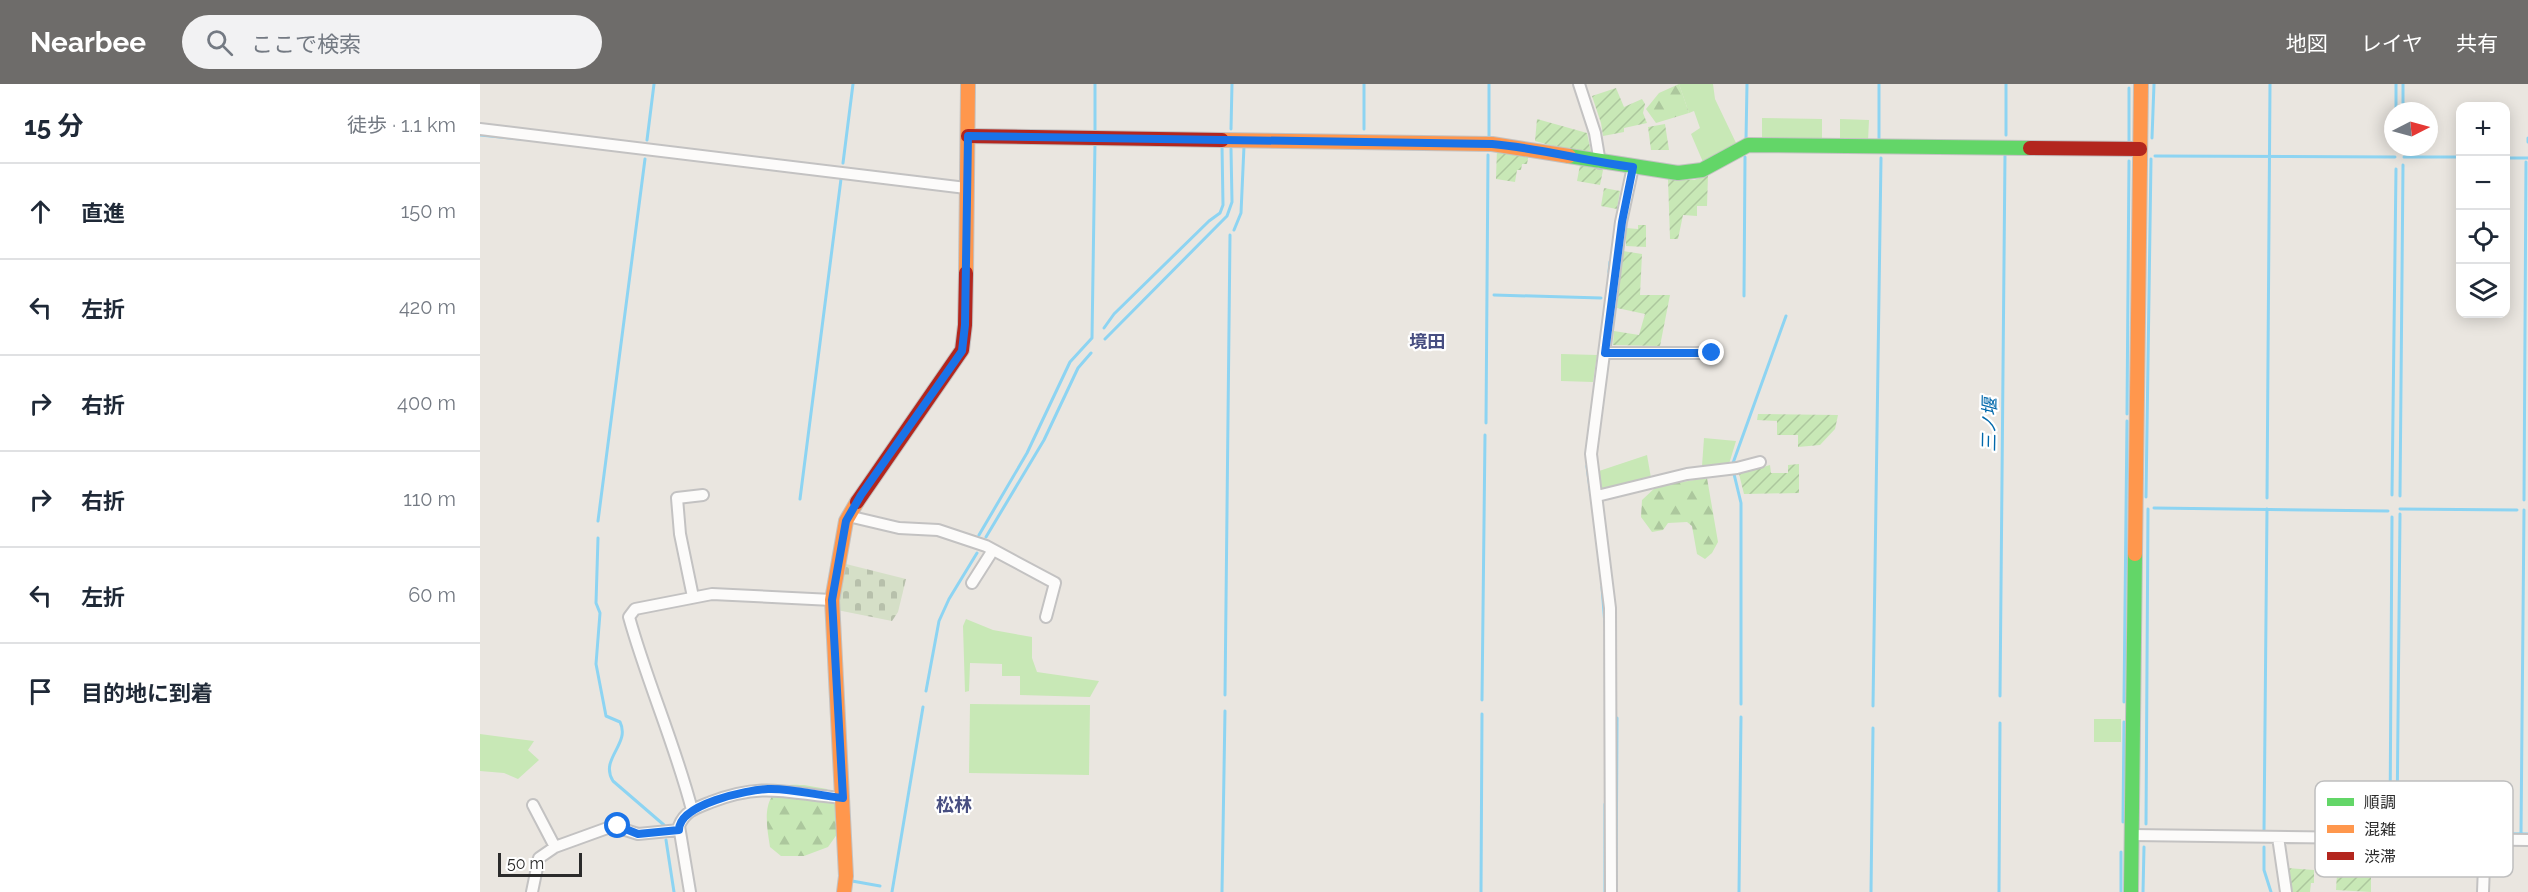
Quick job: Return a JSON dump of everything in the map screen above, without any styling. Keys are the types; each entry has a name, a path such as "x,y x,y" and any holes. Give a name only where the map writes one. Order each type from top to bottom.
{"street":[{"path":"844,892 846,876 843,798 832,600 839,551 848,516 962,351 965,325 968,84"},
{"path":"1578,84 1595,133 1600,163"},
{"path":"2130,892 2141,84"},
{"path":"480,129 966,188"},
{"path":"968,136 1492,144 1531,148 1600,163 1652,171 1694,172 1714,165 1748,145 2140,149"},
{"path":"1611,892 1611,619 1591,454 1622,222 1633,167"},
{"path":"1605,353 1717,353"},
{"path":"1597,496 1687,474 1737,468 1760,462"},
{"path":"693,597 677,498 703,495"},
{"path":"848,516 899,528 938,530 993,550 1056,584 1046,616"},
{"path":"972,583 993,550"},
{"path":"692,810 676,757 644,669 629,617 635,609 693,597 734,594 832,600"},
{"path":"690,892 679,830 682,818 692,810 750,790 769,789 843,798"},
{"path":"533,805 555,847"},
{"path":"532,892 539,858 555,847 613,826 638,834 679,830"},
{"path":"2132,835 2315,838"},
{"path":"2278,837 2286,892"},
{"path":"2483,892 2484,877"}],"green space":[{"path":"1679,84 1713,84 1715,99 1737,145 1703,162 1691,134 1700,128 1694,111 1689,113"},
{"path":"1679,84 1689,113 1656,123 1646,109 1659,93"},
{"path":"1616,88 1624,107 1642,99 1645,104 1643,113 1647,123 1624,128 1624,132 1603,136 1592,96"},
{"path":"1762,118 1822,119 1822,140 1762,138"},
{"path":"1537,119 1587,133 1592,157 1535,141"},
{"path":"1840,119 1869,120 1868,141 1840,140"},
{"path":"1665,124 1669,150 1651,150 1648,127"},
{"path":"1497,148 1529,153 1527,164 1522,164 1521,170 1517,170 1515,182 1496,179"},
{"path":"1580,165 1603,170 1600,185 1577,181"},
{"path":"1708,175 1707,206 1697,206 1697,216 1683,215 1678,239 1670,239 1668,179 1694,180"},
{"path":"1604,188 1620,191 1617,209 1601,206"},
{"path":"1638,225 1646,225 1646,247 1626,246 1626,228 1638,229"},
{"path":"1623,251 1642,254 1640,295 1670,295 1660,346 1613,345 1614,331 1639,335 1645,314 1617,308"},
{"path":"1561,354 1597,355 1593,382 1561,381"},
{"path":"1758,414 1838,415 1835,429 1820,445 1798,447 1798,435 1777,435 1777,421 1757,420"},
{"path":"1704,438 1736,441 1729,464 1702,466"},
{"path":"1647,455 1651,478 1602,491 1599,471"},
{"path":"1799,464 1799,493 1744,494 1739,474 1770,465 1771,473 1788,473 1788,465"},
{"path":"1707,478 1718,542 1712,553 1705,559 1697,554 1692,526 1687,522 1668,523 1663,530 1652,532 1641,517 1642,500 1657,486"},
{"path":"842,563 906,579 898,612 892,621 837,610"},
{"path":"966,619 993,630 1032,637 1032,658 1037,672 1099,681 1090,697 1020,695 1020,676 1002,676 1002,664 970,663 969,691 965,692 963,626"},
{"path":"970,704 1090,705 1089,775 969,773"},
{"path":"2094,719 2121,719 2121,742 2094,742"},
{"path":"480,734 534,741 528,750 539,760 518,779 504,773 480,771"},
{"path":"804,785 827,789 841,809 838,833 828,847 804,856 781,856 770,847 767,822 768,804 777,791 785,786"},
{"path":"2287,868 2314,870 2314,883 2311,883 2310,892 2290,892"},
{"path":"2337,877 2371,877 2371,892 2336,890"}],"waterway":[{"path":"647,140 654,84"},
{"path":"843,163 853,84"},
{"path":"1095,84 1095,130"},
{"path":"1231,129 1232,84"},
{"path":"1364,84 1364,129"},
{"path":"1489,84 1489,138"},
{"path":"1746,140 1747,84"},
{"path":"1879,84 1879,140"},
{"name":"三ノ堰","path":"2006,84 2006,135"},
{"path":"2152,138 2154,84"},
{"path":"2267,498 2270,84"},
{"path":"2396,84 2396,102"},
{"path":"2403,84 2403,102"},
{"path":"2129,88 2129,142"},
{"path":"480,135 520,139"},
{"path":"979,535 1027,453 1070,362 1092,338 1095,142"},
{"path":"1104,328 1114,314 1220,213 1223,205 1222,146"},
{"path":"1234,230 1241,213 1244,146"},
{"path":"1105,339 1227,216 1232,202 1231,149"},
{"name":"三ノ堰","path":"2000,696 2005,154"},
{"path":"1486,423 1488,155"},
{"path":"2155,156 2395,157"},
{"path":"1744,296 1745,157"},
{"path":"2404,157 2456,157"},
{"path":"1873,706 1881,158"},
{"path":"2510,158 2528,158"},
{"path":"598,521 645,159"},
{"path":"2146,497 2151,159"},
{"path":"2127,414 2129,161"},
{"path":"2524,500 2526,162"},
{"path":"2400,496 2403,165"},
{"path":"2392,495 2396,169"},
{"path":"800,499 841,179"},
{"path":"1225,695 1230,235"},
{"path":"1609,272 1610,262"},
{"path":"1494,295 1601,298"},
{"path":"1733,463 1786,316"},
{"path":"986,537 1044,440 1078,368 1091,353"},
{"path":"2124,702 2127,421"},
{"path":"1482,700 1485,435"},
{"path":"1587,466 1591,495"},
{"path":"1734,474 1741,503 1741,704"},
{"path":"2154,508 2388,511"},
{"path":"2146,824 2148,509"},
{"path":"2264,832 2267,509"},
{"path":"2400,509 2517,510"},
{"path":"2521,834 2524,510"},
{"path":"2397,781 2400,514"},
{"path":"2390,781 2392,517"},
{"path":"598,538 596,603 600,613 596,664 606,716 620,722 622,730 622,737 612,758 610,773 613,781 664,825"},
{"path":"926,691 939,621 949,599 977,553"},
{"path":"1602,587 1605,625"},
{"path":"892,892 923,707"},
{"path":"1222,892 1225,711"},
{"path":"1481,892 1482,714"},
{"path":"1739,892 1741,717"},
{"path":"1616,892 1617,718"},
{"path":"2123,822 2124,722"},
{"name":"三ノ堰","path":"1999,892 2000,723"},
{"path":"1871,892 1873,728"},
{"path":"1605,804 1605,892"},
{"path":"2513,834 2528,834"},
{"path":"666,840 674,892"},
{"path":"2143,892 2144,847"},
{"path":"2264,847 2264,870 2271,892"},
{"path":"2121,852 2121,892"},
{"path":"852,881 880,886"}],"traffic: fast":[{"path":"1569,156 1678,173 1702,170 1748,145 2030,148"},
{"path":"2131,892 2135,554"}],"traffic: slow":[{"path":"966,273 968,84"},
{"path":"2135,554 2141,84"},
{"path":"1222,140 1492,144 1569,156"},
{"path":"844,892 846,876 832,600 846,521 857,502"}],"traffic: jam":[{"path":"968,136 1222,140"},
{"path":"2030,148 2140,149"},
{"path":"857,502 962,350 966,273"}],"district":[{"name":"境田","path":"1427,341"},
{"name":"松林","path":"954,804"}],"route":[{"path":"618,826 628,832 638,834 679,830 682,818 691,810 750,790 796,791 843,798 832,600 839,551 846,521 861,495 962,351 965,325 968,136 1492,144 1531,148 1560,156 1633,167 1622,222 1605,353 1712,353"}]}
